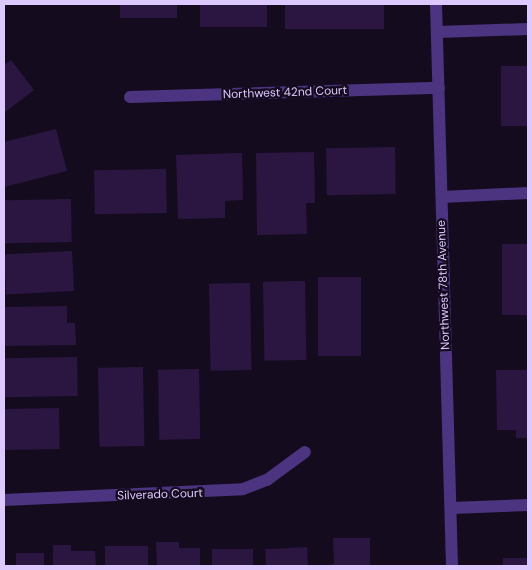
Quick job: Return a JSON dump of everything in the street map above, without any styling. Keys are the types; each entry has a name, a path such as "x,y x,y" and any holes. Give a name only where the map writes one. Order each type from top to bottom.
{"street":[{"name":"Northwest 78th Avenue","path":"436,4 452,566"},
{"path":"438,32 528,29"},
{"name":"Northwest 42nd Court","path":"130,97 439,88"},
{"path":"442,196 528,193"},
{"name":"Silverado Court","path":"4,500 243,489 267,480 305,452"},
{"path":"451,508 528,505"}],"building":[{"path":"120,4 177,4 177,18 120,18"},
{"path":"200,4 267,4 267,27 200,27"},
{"path":"285,4 384,4 384,29 285,29"},
{"path":"11,60 34,90 4,113 4,65"},
{"path":"501,66 528,66 528,126 501,126"},
{"path":"56,129 67,171 4,187 4,142"},
{"path":"395,147 396,194 327,195 326,148"},
{"path":"314,152 315,203 306,203 307,234 257,235 256,153"},
{"path":"242,153 243,200 225,201 225,218 178,219 176,155"},
{"path":"166,169 167,213 95,214 94,170"},
{"path":"71,199 72,242 5,243 4,200"},
{"path":"502,244 528,244 528,315 502,315"},
{"path":"72,251 74,291 6,295 4,255"},
{"path":"318,277 361,277 361,356 318,356"},
{"path":"305,281 306,360 264,361 263,282"},
{"path":"250,283 252,370 211,371 209,284"},
{"path":"67,306 67,323 75,323 76,345 4,346 4,307"},
{"path":"77,357 78,396 5,397 4,358"},
{"path":"143,367 144,446 99,447 98,368"},
{"path":"199,369 200,439 159,440 158,370"},
{"path":"496,370 528,370 528,438 516,438 516,430 497,430"},
{"path":"59,408 60,449 5,450 4,409"},
{"path":"333,538 370,538 370,566 323,566 334,564"},
{"path":"156,542 179,542 179,548 200,548 200,566 157,566"},
{"path":"53,545 71,545 71,551 95,551 96,566 53,566"},
{"path":"105,546 148,546 148,566 105,566"},
{"path":"307,547 308,566 266,566 265,549"},
{"path":"212,549 253,549 253,566 212,566"},
{"path":"16,553 44,553 44,566 16,566"},
{"path":"503,558 528,558 528,566 503,566"}]}
